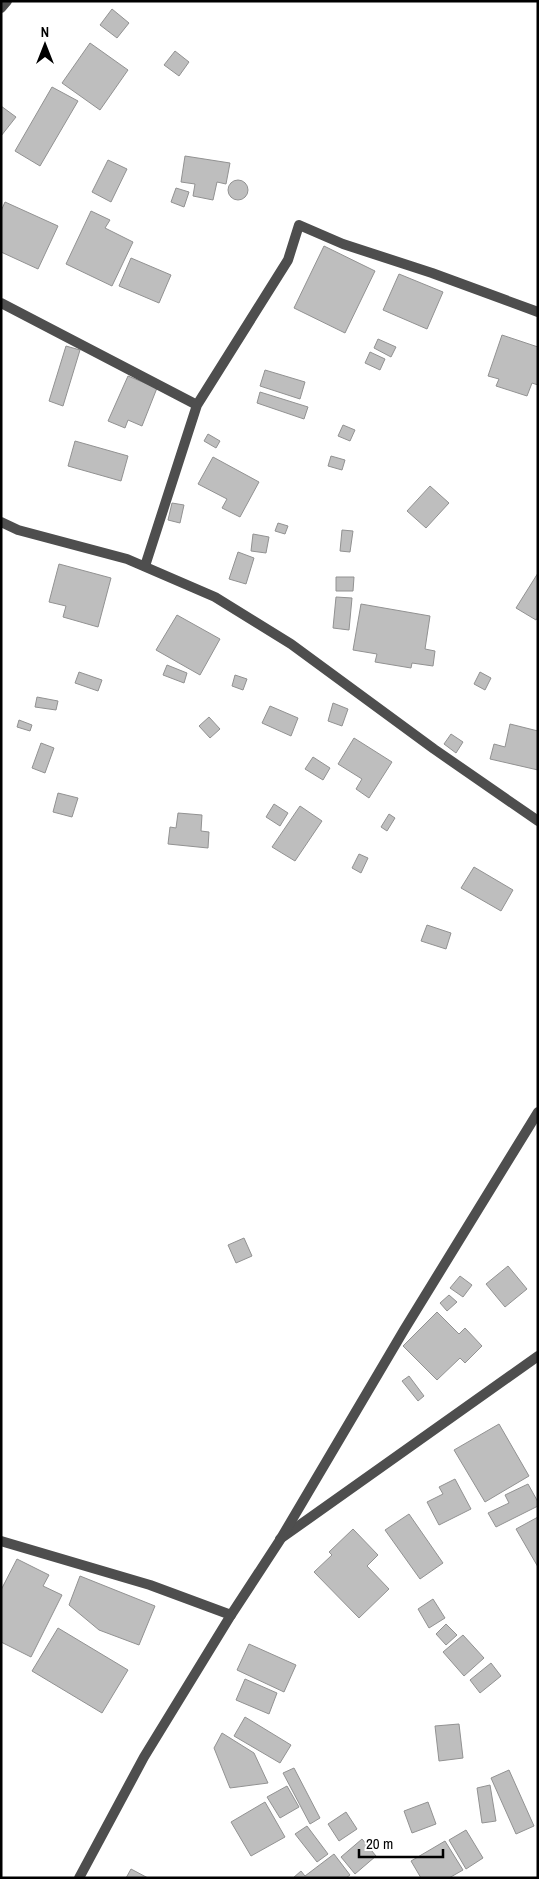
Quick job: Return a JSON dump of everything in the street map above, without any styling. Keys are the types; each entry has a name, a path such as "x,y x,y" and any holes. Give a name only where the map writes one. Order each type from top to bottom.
{"street":[{"path":"1,8 7,1"},
{"path":"145,566 197,405 288,260 300,225 343,244 432,273 538,312"},
{"path":"1,303 197,405"},
{"path":"1,522 18,530 127,559 215,596 291,644 434,750 538,821"},
{"path":"79,1878 144,1757 231,1615 280,1540 404,1330 538,1112"},
{"path":"280,1540 538,1356"},
{"path":"1,1541 150,1585 231,1615"}],"building":[{"path":"112,9 129,23 117,38 100,25"},
{"path":"90,43 128,70 100,110 62,83"},
{"path":"175,51 189,62 179,76 164,65"},
{"path":"52,87 78,101 40,166 15,151"},
{"path":"1,106 16,117 1,136"},
{"path":"185,156 230,163 226,184 217,182 213,200 193,196 195,184 181,182"},
{"path":"108,160 127,169 111,202 92,192"},
{"path":"234,180 242,180 248,186 248,194 242,200 234,200 228,194 228,186"},
{"path":"176,188 189,192 184,207 171,202"},
{"path":"5,202 58,226 38,269 1,252 1,211"},
{"path":"91,211 110,220 105,228 133,242 112,286 66,264"},
{"path":"324,246 375,271 345,333 294,308"},
{"path":"131,258 171,275 159,303 119,286"},
{"path":"399,274 443,292 427,329 383,310"},
{"path":"502,335 538,347 538,385 532,383 527,396 496,386 499,379 488,376"},
{"path":"378,339 396,347 391,357 374,348"},
{"path":"66,346 80,350 63,406 49,401"},
{"path":"370,352 385,359 380,370 365,363"},
{"path":"265,370 305,382 300,399 260,386"},
{"path":"128,376 157,388 142,426 128,420 125,428 108,421"},
{"path":"260,392 308,407 304,419 257,403"},
{"path":"343,425 355,430 350,441 338,436"},
{"path":"208,434 220,441 216,448 204,441"},
{"path":"75,441 128,456 121,481 68,466"},
{"path":"331,456 345,460 342,470 328,466"},
{"path":"213,457 259,482 240,517 222,508 227,499 198,484"},
{"path":"430,486 449,503 426,528 407,511"},
{"path":"172,503 184,505 180,523 168,520"},
{"path":"278,523 288,526 285,534 275,531"},
{"path":"342,530 353,531 350,552 340,551"},
{"path":"253,534 269,537 266,553 251,551"},
{"path":"238,552 254,558 246,584 229,579"},
{"path":"59,564 111,578 98,627 63,617 66,606 49,602"},
{"path":"538,573 538,617 536,620 516,608"},
{"path":"336,577 354,577 353,591 336,591"},
{"path":"336,597 352,598 349,630 333,628"},
{"path":"361,604 430,616 425,649 435,651 433,666 412,663 411,668 375,662 377,654 353,650"},
{"path":"177,615 220,639 200,675 156,650"},
{"path":"167,665 187,673 184,683 163,675"},
{"path":"79,672 102,680 98,691 75,683"},
{"path":"480,672 491,678 485,690 474,684"},
{"path":"235,675 247,679 243,690 232,686"},
{"path":"37,697 58,701 56,710 35,707"},
{"path":"333,703 348,709 342,726 328,721"},
{"path":"270,706 298,718 291,736 262,723"},
{"path":"209,717 220,729 210,738 199,726"},
{"path":"19,720 32,725 30,731 17,727"},
{"path":"510,724 538,731 538,770 490,759 494,744 505,747"},
{"path":"451,734 463,742 456,753 444,744"},
{"path":"354,738 392,762 369,798 356,789 362,779 338,764"},
{"path":"41,743 54,748 45,773 32,768"},
{"path":"313,757 330,768 323,780 305,769"},
{"path":"58,793 78,798 72,817 53,812"},
{"path":"274,804 288,813 280,826 266,817"},
{"path":"300,806 322,821 295,861 272,847"},
{"path":"178,813 202,815 201,831 209,832 208,848 168,844 170,827 176,828"},
{"path":"389,814 395,818 387,831 381,827"},
{"path":"359,854 368,858 361,873 352,868"},
{"path":"474,867 513,890 501,911 461,888"},
{"path":"427,925 451,933 446,949 421,941"},
{"path":"244,1238 252,1256 236,1263 228,1245"},
{"path":"508,1266 527,1289 505,1307 486,1284"},
{"path":"460,1276 472,1285 463,1297 450,1288"},
{"path":"449,1295 457,1302 447,1311 440,1303"},
{"path":"437,1312 459,1334 465,1328 482,1346 465,1363 460,1358 437,1380 403,1346"},
{"path":"409,1376 424,1396 418,1401 402,1381"},
{"path":"499,1424 529,1476 485,1502 454,1450"},
{"path":"455,1479 471,1509 439,1525 427,1502 443,1494 439,1487"},
{"path":"528,1484 538,1502 538,1506 496,1527 488,1513 509,1503 505,1495"},
{"path":"409,1514 443,1563 420,1579 385,1530"},
{"path":"538,1517 538,1567 516,1529"},
{"path":"353,1529 378,1555 367,1566 389,1589 359,1618 314,1572 332,1555 329,1552"},
{"path":"17,1559 49,1575 43,1586 62,1595 31,1657 1,1642 1,1590"},
{"path":"80,1576 155,1606 139,1645 99,1630 69,1605"},
{"path":"433,1599 445,1618 429,1628 418,1609"},
{"path":"446,1624 457,1635 446,1645 436,1634"},
{"path":"58,1628 128,1670 102,1713 32,1671"},
{"path":"463,1635 484,1658 464,1676 443,1652"},
{"path":"249,1644 296,1665 284,1692 237,1670"},
{"path":"491,1663 501,1676 480,1693 470,1680"},
{"path":"245,1679 277,1693 269,1714 236,1700"},
{"path":"245,1717 291,1745 280,1763 234,1736"},
{"path":"459,1724 463,1758 439,1761 435,1726"},
{"path":"222,1733 254,1753 268,1783 230,1788 214,1748"},
{"path":"294,1768 320,1818 310,1824 283,1773"},
{"path":"509,1770 534,1826 516,1834 491,1778"},
{"path":"490,1785 496,1821 482,1823 477,1788"},
{"path":"287,1786 299,1807 280,1818 267,1797"},
{"path":"265,1802 285,1837 251,1856 231,1822"},
{"path":"428,1802 436,1824 412,1833 404,1811"},
{"path":"346,1812 357,1829 339,1841 328,1824"},
{"path":"307,1826 328,1854 317,1862 295,1834"},
{"path":"466,1830 483,1858 466,1869 449,1840"},
{"path":"362,1839 376,1856 355,1874 341,1857"},
{"path":"445,1841 463,1870 449,1878 421,1878 411,1861"},
{"path":"334,1854 350,1875 346,1878 293,1878 301,1871 305,1876"},
{"path":"131,1869 148,1878 126,1878"}]}
